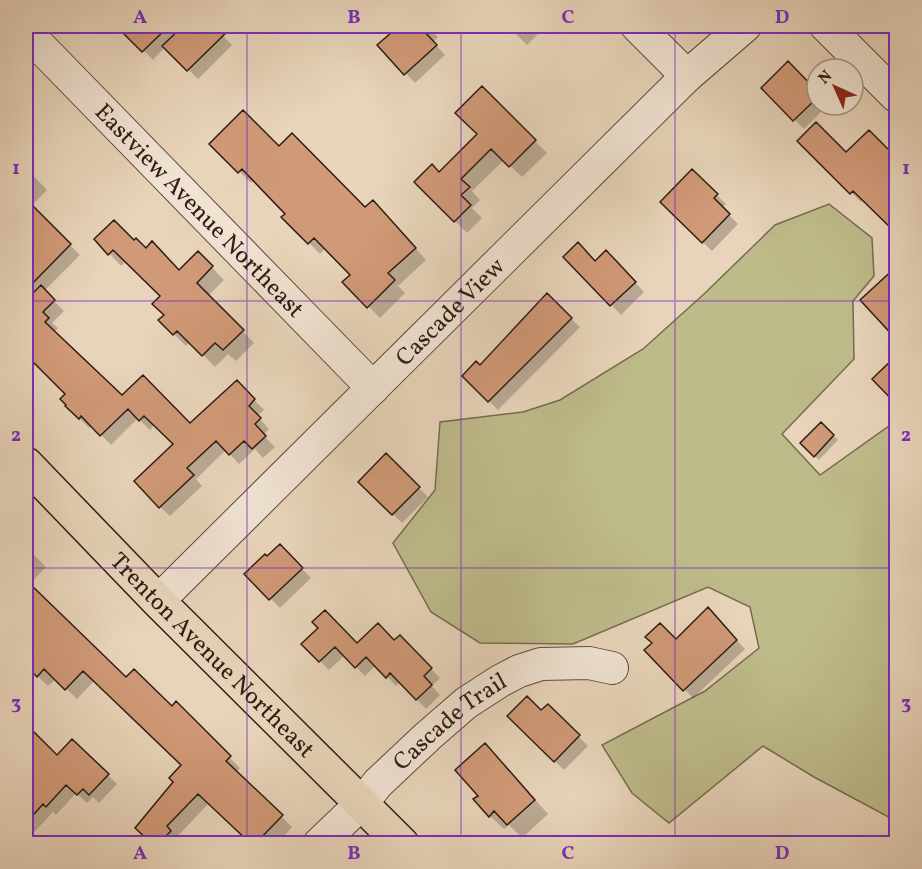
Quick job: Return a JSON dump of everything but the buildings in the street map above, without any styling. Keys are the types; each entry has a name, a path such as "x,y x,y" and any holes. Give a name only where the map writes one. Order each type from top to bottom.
{"main road":[{"name":"Trenton Avenue Northeast","path":"26,464 158,601 402,843"}],"street":[{"path":"637,26 687,76"},
{"name":"Cascade View","path":"158,601 687,76 745,26"},
{"path":"826,26 897,96"},
{"name":"Eastview Avenue Northeast","path":"26,32 373,388"},
{"name":"Cascade Trail","path":"320,843 362,803 378,783 428,736 466,703 500,681 519,671 541,664 589,663 612,668"}],"shaded area":[{"path":"829,204 872,238 874,276 853,301 854,359 782,434 820,475 896,421 896,821 814,777 763,746 669,823 632,793 602,745 705,691 759,648 750,607 708,587 573,644 480,643 431,612 393,543 435,490 440,422 523,412 560,400 643,349 775,225"}]}
